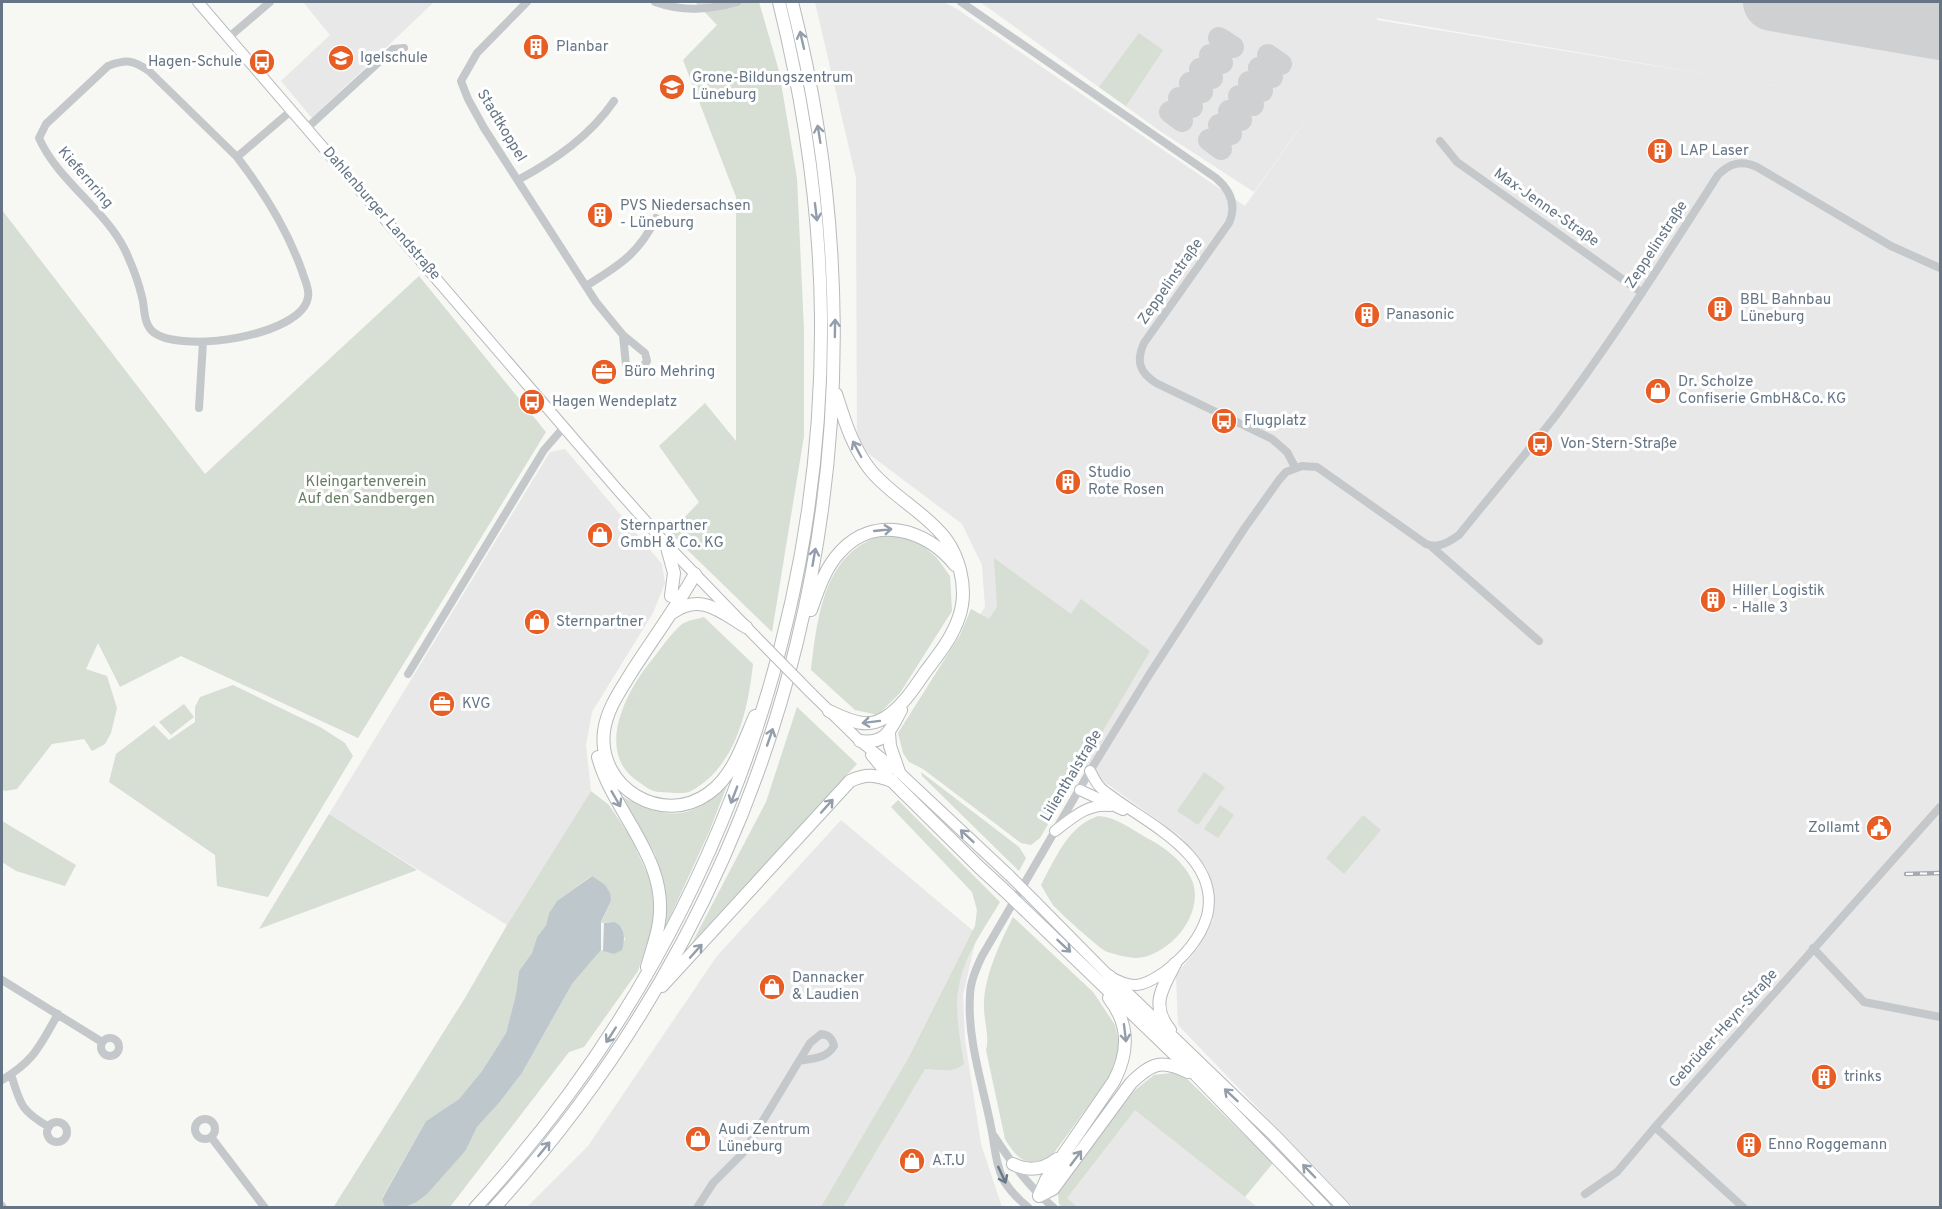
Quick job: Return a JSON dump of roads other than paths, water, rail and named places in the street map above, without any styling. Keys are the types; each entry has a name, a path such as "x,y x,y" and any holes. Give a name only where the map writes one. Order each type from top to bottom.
{"highway":[{"path":"494,1208 534,1162 585,1096 654,991 693,922 734,835 786,689 799,635 822,508 834,387 835,307 830,216 810,78 792,2"},
{"path":"475,1208 523,1154 574,1088 642,985 680,916 720,830 754,740 772,679 802,545 808,506 820,382 821,346 816,216 796,84 779,5"},
{"path":"829,711 847,720 866,725 892,714 907,698 945,645 960,615 962,591 956,557 939,531 887,488 862,458 844,421 834,387"},
{"path":"799,635 806,626 817,592 831,564 839,553 861,536 886,529 899,529 912,533 942,550 960,571"},
{"path":"663,541 674,573 671,596"},
{"path":"695,574 614,701 607,717 604,743 609,766 615,777 624,788 651,803 681,805 708,795 719,786 734,764 766,688 772,679"},
{"path":"642,985 659,922 658,884 649,856 602,771 597,756 598,730 609,699 671,596 695,574"},
{"path":"666,618 685,605 702,604 751,631"},
{"path":"860,741 877,741 889,733 907,698"},
{"path":"889,733 896,776 979,867 1180,1046 1274,1135 1344,1208"},
{"path":"654,991 666,984 850,781 863,774 896,776"},
{"path":"1175,964 1161,990 1159,1011 1163,1022 1180,1046"},
{"path":"1104,979 1326,1208"},
{"path":"1039,1196 1046,1180 1122,1066 1126,1052 1123,1022 1104,979"},
{"path":"1039,1196 1053,1189 1131,1083 1145,1070 1158,1064 1169,1064 1196,1075"},
{"path":"1012,1164 1021,1168 1037,1169 1045,1167 1063,1155"}],"main road":[{"name":"Dahlenburger Landstraße","path":"198,2 663,541 829,711 896,776 1010,876 1104,979"},
{"path":"1090,771 1099,787 1174,840 1192,856 1203,875 1209,907 1204,927 1175,964 1142,985 1124,984 1104,979"},
{"path":"1080,790 1148,822"},
{"path":"1055,831 1076,814 1090,808 1103,805 1117,807"}],"street":[{"path":"229,37 270,2"},
{"name":"Stadtkoppel","path":"526,2 477,53 461,81 484,128 586,286 623,335"},
{"path":"655,2 693,9 711,8 737,2"},
{"name":"Zeppelinstraße","path":"962,2 1209,173 1226,188 1233,209 1229,223 1144,343 1140,365 1142,371 1155,383 1272,439 1287,452 1295,467"},
{"path":"308,128 393,49 404,48"},
{"name":"Kiefernring","path":"122,61 135,62 149,71 237,157 254,179 280,222 297,256 309,297 305,306 296,315 282,323 245,337 203,342 167,338 153,332 146,322 135,272 124,247 108,225 45,153 39,138 46,124 108,66 122,61"},
{"name":"Stadtkoppel","path":"518,180 540,168 582,137 603,117 614,101"},
{"path":"237,157 292,110"},
{"name":"Max-Jenne-Straße","path":"1440,141 1457,162 1642,293"},
{"name":"Zeppelinstraße","path":"1432,547 1446,544 1459,535 1556,414 1642,293 1718,175 1726,167 1746,162 1757,167 1891,246 1941,268"},
{"path":"586,286 623,263 639,249 656,218"},
{"path":"199,408 203,342"},
{"path":"408,674 544,450 564,427"},
{"path":"1295,467 1309,465 1326,472 1432,547 1539,641"},
{"name":"Lilienthalstraße","path":"1030,1208 1016,1198 996,1163 970,1016 969,995 973,975 1090,771 1149,675 1244,529 1279,480 1295,467"},
{"name":"Gebrüder-Heyn-Straße","path":"1585,1194 1617,1172 1813,948 1941,807"},
{"path":"1813,948 1864,1002 1941,1017"},
{"path":"2,980 102,1042"},
{"path":"2,1080 28,1062 35,1054 58,1014"},
{"path":"697,1208 713,1183 744,1152 799,1061"},
{"path":"11,1074 24,1109 49,1127"},
{"path":"1655,1126 1744,1208"},
{"name":"Lilienthalstraße","path":"992,1133 1012,1164 1039,1196 1054,1208"},
{"path":"211,1137 265,1208"},
{"path":"1030,1208 1039,1196"}],"railway":[{"path":"1906,874 1940,873"}],"place":[{"name":"Planbar","path":"536,47"},
{"name":"Igelschule","path":"341,58"},
{"name":"Hagen-Schule","path":"262,62"},
{"name":"Grone-Bildungszentrum Lüneburg","path":"672,87"},
{"name":"LAP Laser","path":"1660,151"},
{"name":"PVS Niedersachsen - Lüneburg","path":"600,215"},
{"name":"BBL Bahnbau Lüneburg","path":"1720,309"},
{"name":"Panasonic","path":"1367,315"},
{"name":"Büro Mehring","path":"604,372"},
{"name":"Dr. Scholze Confiserie GmbH&Co. KG","path":"1658,391"},
{"name":"Hagen Wendeplatz","path":"532,402"},
{"name":"Flugplatz","path":"1224,421"},
{"name":"Von-Stern-Straße","path":"1540,444"},
{"name":"Studio Rote Rosen","path":"1068,482"},
{"name":"Sternpartner GmbH & Co. KG","path":"600,535"},
{"name":"Hiller Logistik - Halle 3","path":"1713,600"},
{"name":"Sternpartner","path":"537,622"},
{"name":"KVG","path":"442,704"},
{"name":"Zollamt","path":"1879,828"},
{"name":"Dannacker & Laudien","path":"772,987"},
{"name":"trinks","path":"1824,1077"},
{"name":"Audi Zentrum Lüneburg","path":"698,1139"},
{"name":"Enno Roggemann","path":"1749,1145"},
{"name":"A.T.U","path":"912,1161"}],"park label":[{"name":"Kleingartenverein Auf den Sandbergen","path":"366,490"}]}
